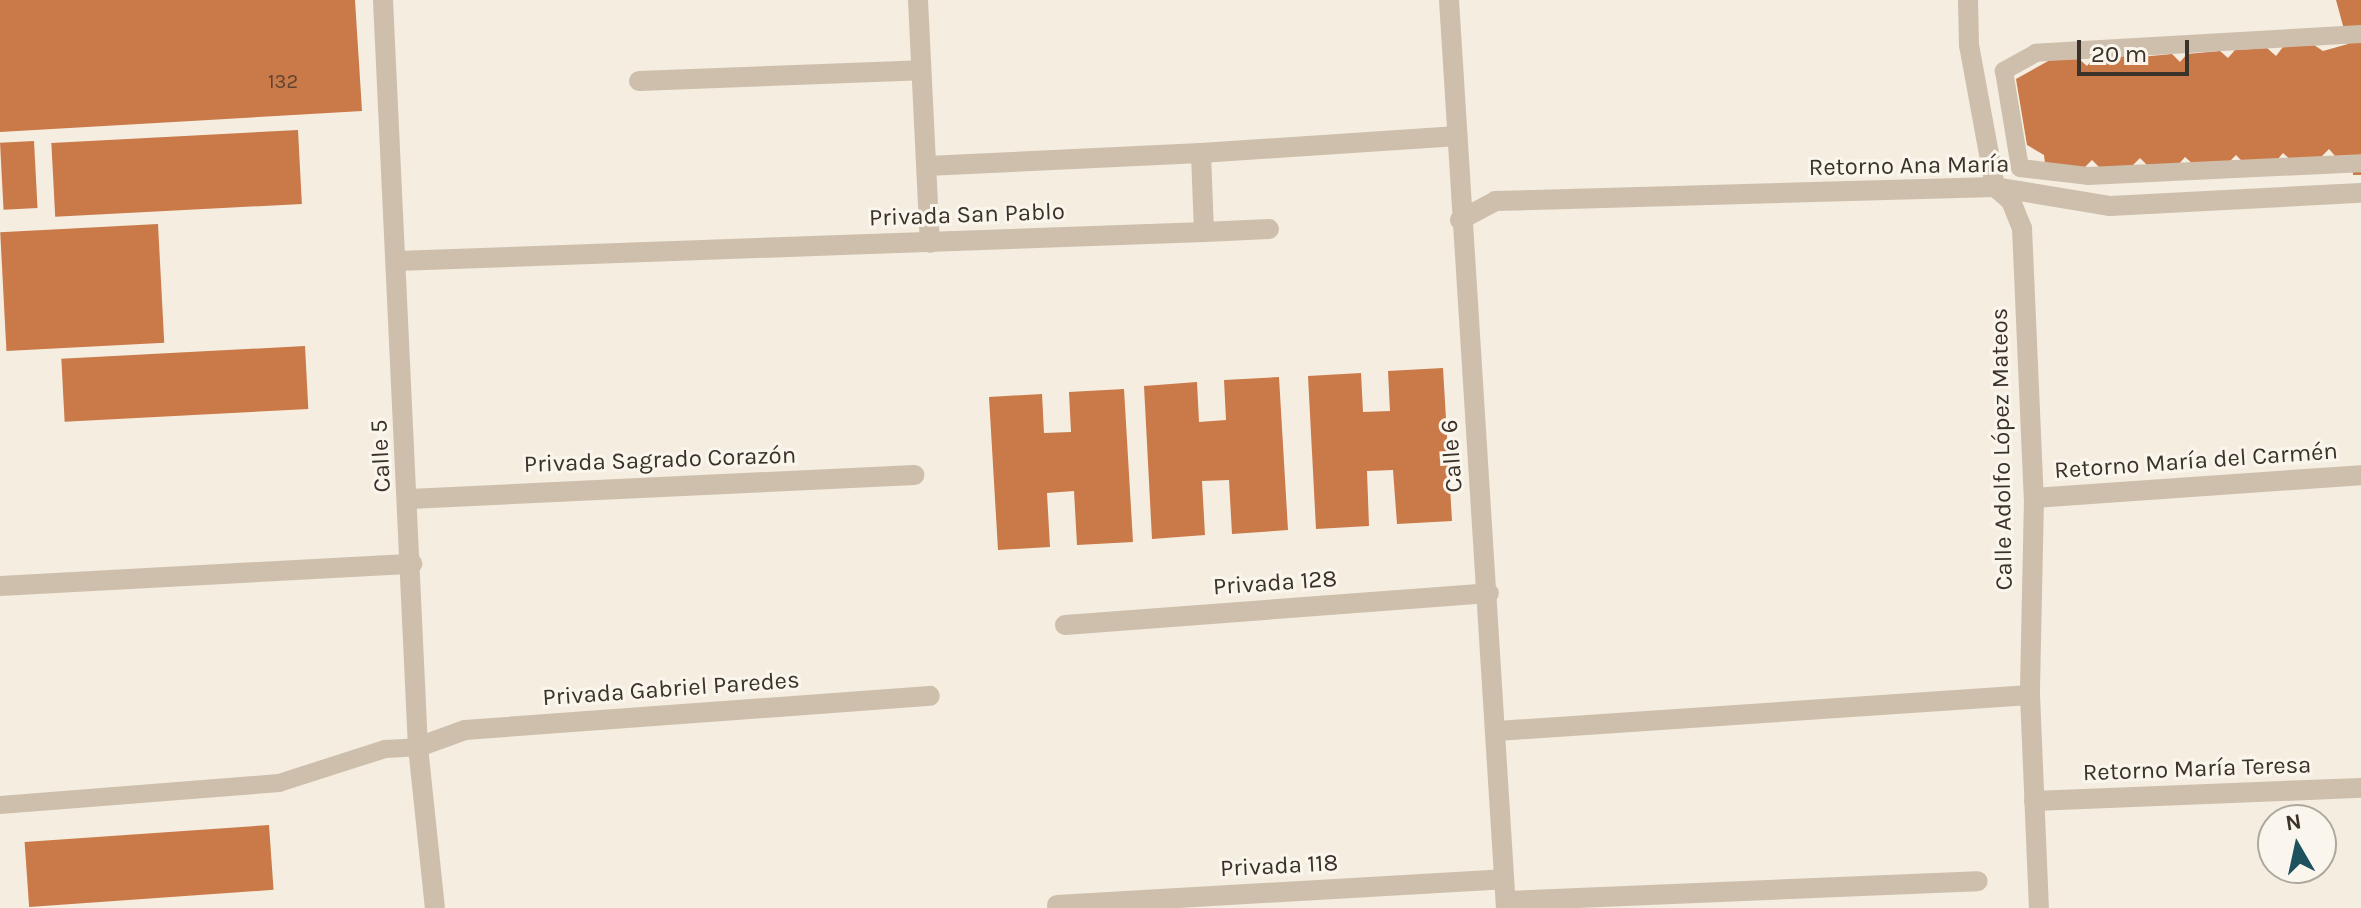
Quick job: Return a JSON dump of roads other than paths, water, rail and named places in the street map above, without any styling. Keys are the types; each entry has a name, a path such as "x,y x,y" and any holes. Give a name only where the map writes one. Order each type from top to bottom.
{"street":[{"name":"Calle 5","path":"383,0 410,499 418,747 435,908"},
{"path":"918,0 930,243"},
{"name":"Calle 6","path":"1449,0 1460,220 1489,593 1506,905"},
{"name":"Calle Adolfo López Mateos","path":"1968,0 1969,45 1995,187 2011,201 2022,228 2034,498 2030,695 2039,908"},
{"path":"639,81 921,70"},
{"path":"927,166 1201,153 1457,136"},
{"path":"1201,153 1204,232"},
{"name":"Retorno Ana María","path":"1460,220 1495,201 1995,187 2110,206 2361,193"},
{"name":"Privada San Pablo","path":"397,261 1269,229"},
{"name":"Privada Sagrado Corazón","path":"410,499 914,475"},
{"name":"Retorno María del Carmén","path":"2034,498 2361,475"},
{"path":"0,586 412,564"},
{"name":"Privada 128","path":"1065,625 1489,593"},
{"path":"1497,731 2030,695"},
{"name":"Privada Gabriel Paredes","path":"418,747 465,730 930,696"},
{"name":"Retorno María Teresa","path":"2034,801 2361,788"},
{"name":"Privada 118","path":"1057,905 1503,879"},
{"path":"1506,905 1978,881"}],"lane":[{"path":"2361,34 2036,53 2004,71 2020,168 2088,176 2361,163"},
{"path":"0,805 279,783 385,749 418,747"}]}
